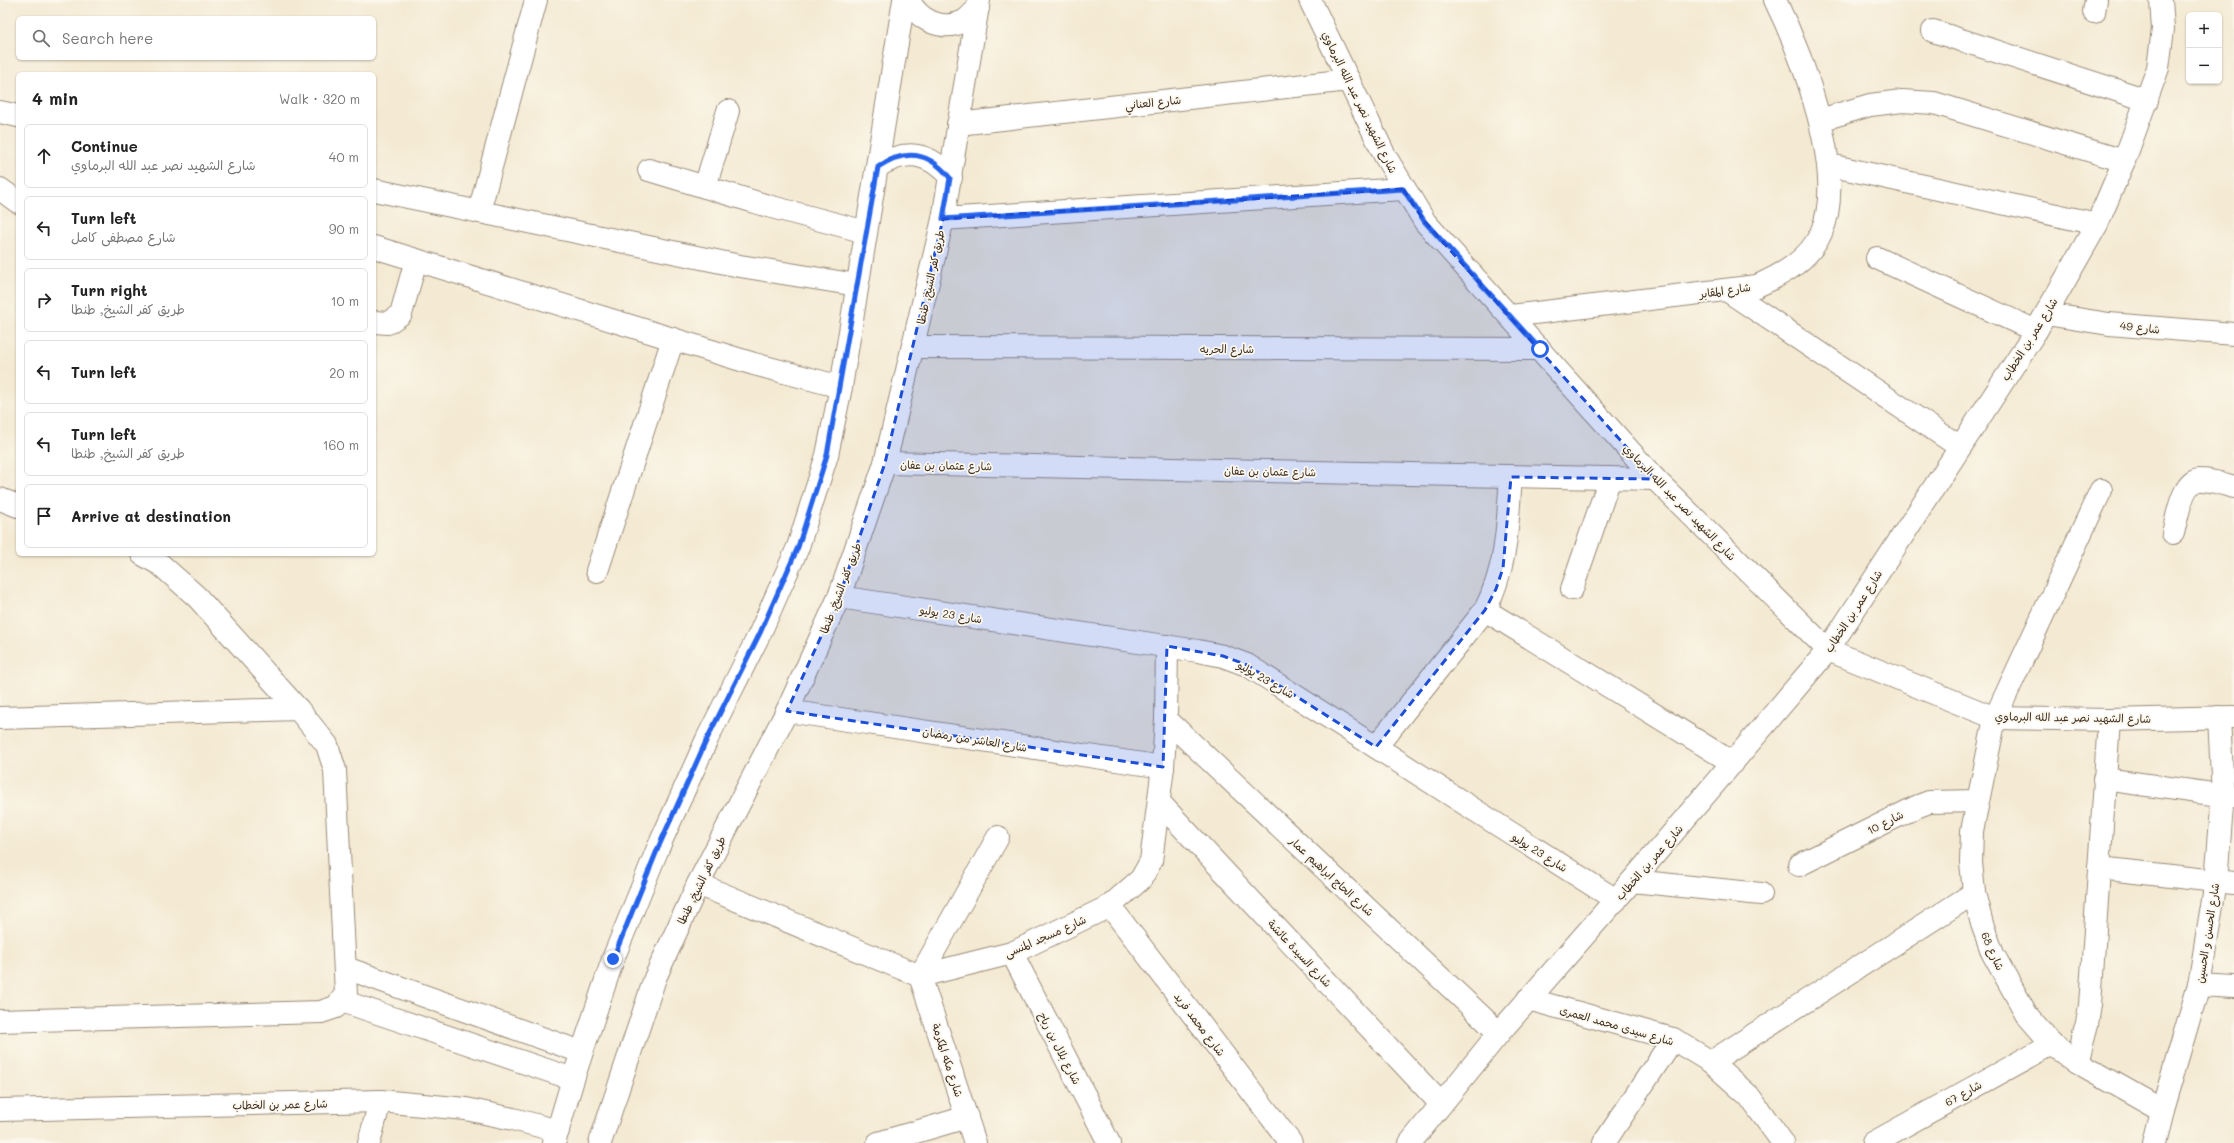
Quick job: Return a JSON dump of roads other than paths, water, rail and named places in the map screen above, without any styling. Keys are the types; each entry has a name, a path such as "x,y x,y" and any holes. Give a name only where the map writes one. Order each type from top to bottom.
{"street":[{"path":"479,212 536,0"},
{"path":"556,1137 581,1052 613,959 658,848 707,739 760,633 798,547 827,455 841,387 904,0"},
{"path":"909,0 913,10 928,22 946,25 964,20 979,4"},
{"name":"شارع الشهيد نصر عبد الله البرماوي","path":"1310,0 1403,189 1425,222 1511,316 1655,480 1828,650 1995,718 2109,720 2227,717"},
{"name":"شارع المقابر","path":"1511,316 1728,291 1757,286 1782,274 1804,257 1821,234 1827,209 1829,165 1820,120 1787,26 1775,0"},
{"name":"شارع عمر بن الخطاب","path":"1410,1143 1499,1033 1616,900 1828,650 2041,323 2096,224 2124,161 2158,68 2163,29 2161,0"},
{"name":"طريق كفر الشيخ, طنطا","path":"600,1143 655,978 698,884 787,711 839,597 885,463 914,347 943,219 979,4"},
{"path":"1933,31 2147,100"},
{"name":"شارع العناني","path":"958,124 1349,80"},
{"path":"1820,120 1870,105 1902,101 1934,103 2124,161"},
{"path":"705,187 728,111"},
{"path":"0,112 16,116"},
{"path":"878,167 891,158 908,155 925,157 940,165 950,178"},
{"path":"1829,165 2096,224"},
{"path":"649,170 866,232"},
{"path":"0,189 16,201"},
{"path":"943,219 1403,189"},
{"path":"376,190 740,266 857,285"},
{"path":"376,248 754,364 841,387"},
{"name":"شارع 49","path":"1877,258 2041,323 2109,324 2234,334"},
{"path":"376,322 388,323 401,314 416,260"},
{"path":"1728,291 1960,447"},
{"path":"597,571 673,339"},
{"name":"شارع الحريه","path":"914,347 1540,349"},
{"name":"شارع عثمان بن عفان","path":"885,463 1655,480"},
{"path":"1376,747 1485,610 1496,589 1503,568 1511,477"},
{"path":"1572,589 1610,478"},
{"path":"2173,533 2186,488 2192,481 2200,480 2234,486"},
{"name":"شارع 68","path":"2101,490 1995,718 1972,838 1971,862 1974,893 1982,924 1993,954 2027,1015 2052,1044 2077,1062 2162,1110"},
{"path":"0,499 16,505"},
{"path":"0,1021 321,1012 336,1007 346,994 346,968 335,770 327,746 298,709 197,597 171,573 145,556"},
{"name":"شارع 23 يوليو","path":"839,597 1167,646 1223,656 1247,666 1616,900"},
{"path":"1485,610 1733,763"},
{"name":"شارع مسجد المنسى","path":"920,976 1012,953 1110,906 1141,878 1147,870 1153,851 1163,767 1166,719 1167,646"},
{"path":"0,718 298,709"},
{"name":"شارع العاشر من رمضان","path":"787,711 1163,767"},
{"name":"شارع الحسن و الحسين","path":"2154,1143 2162,1110 2199,985 2225,882 2228,796 2227,717"},
{"name":"شارع الحاج ابراهيم عمار","path":"1166,719 1499,1033"},
{"path":"2077,1062 2087,1024 2090,1005 2109,720"},
{"path":"2104,779 2228,796"},
{"name":"شارع 10","path":"1799,865 1916,806 1928,802 1978,801"},
{"name":"شارع السيدة عائشة","path":"1159,802 1441,1104"},
{"path":"698,884 920,976 998,837"},
{"path":"2098,868 2225,882"},
{"path":"1632,881 1761,894"},
{"path":"1711,1062 1974,893"},
{"name":"شارع محمد فريد","path":"1110,906 1291,1143"},
{"name":"شارع بلال بن رباح","path":"1012,953 1109,1143"},
{"path":"346,968 581,1052"},
{"name":"شارع مكه المكرمة","path":"920,976 975,1143"},
{"path":"2199,985 2234,987"},
{"name":"شارع سيدى محمد العمرى","path":"1528,999 1673,1039 1711,1062 1749,1096 1783,1143"},
{"path":"342,1001 573,1079"},
{"path":"1604,1143 1673,1039"},
{"name":"شارع 67","path":"1873,1143 2052,1044"},
{"path":"369,1143 380,1101"},
{"name":"شارع عمر بن الخطاب","path":"0,1110 380,1101 466,1109 513,1119 556,1137"},
{"path":"878,1143 967,1118"}]}
